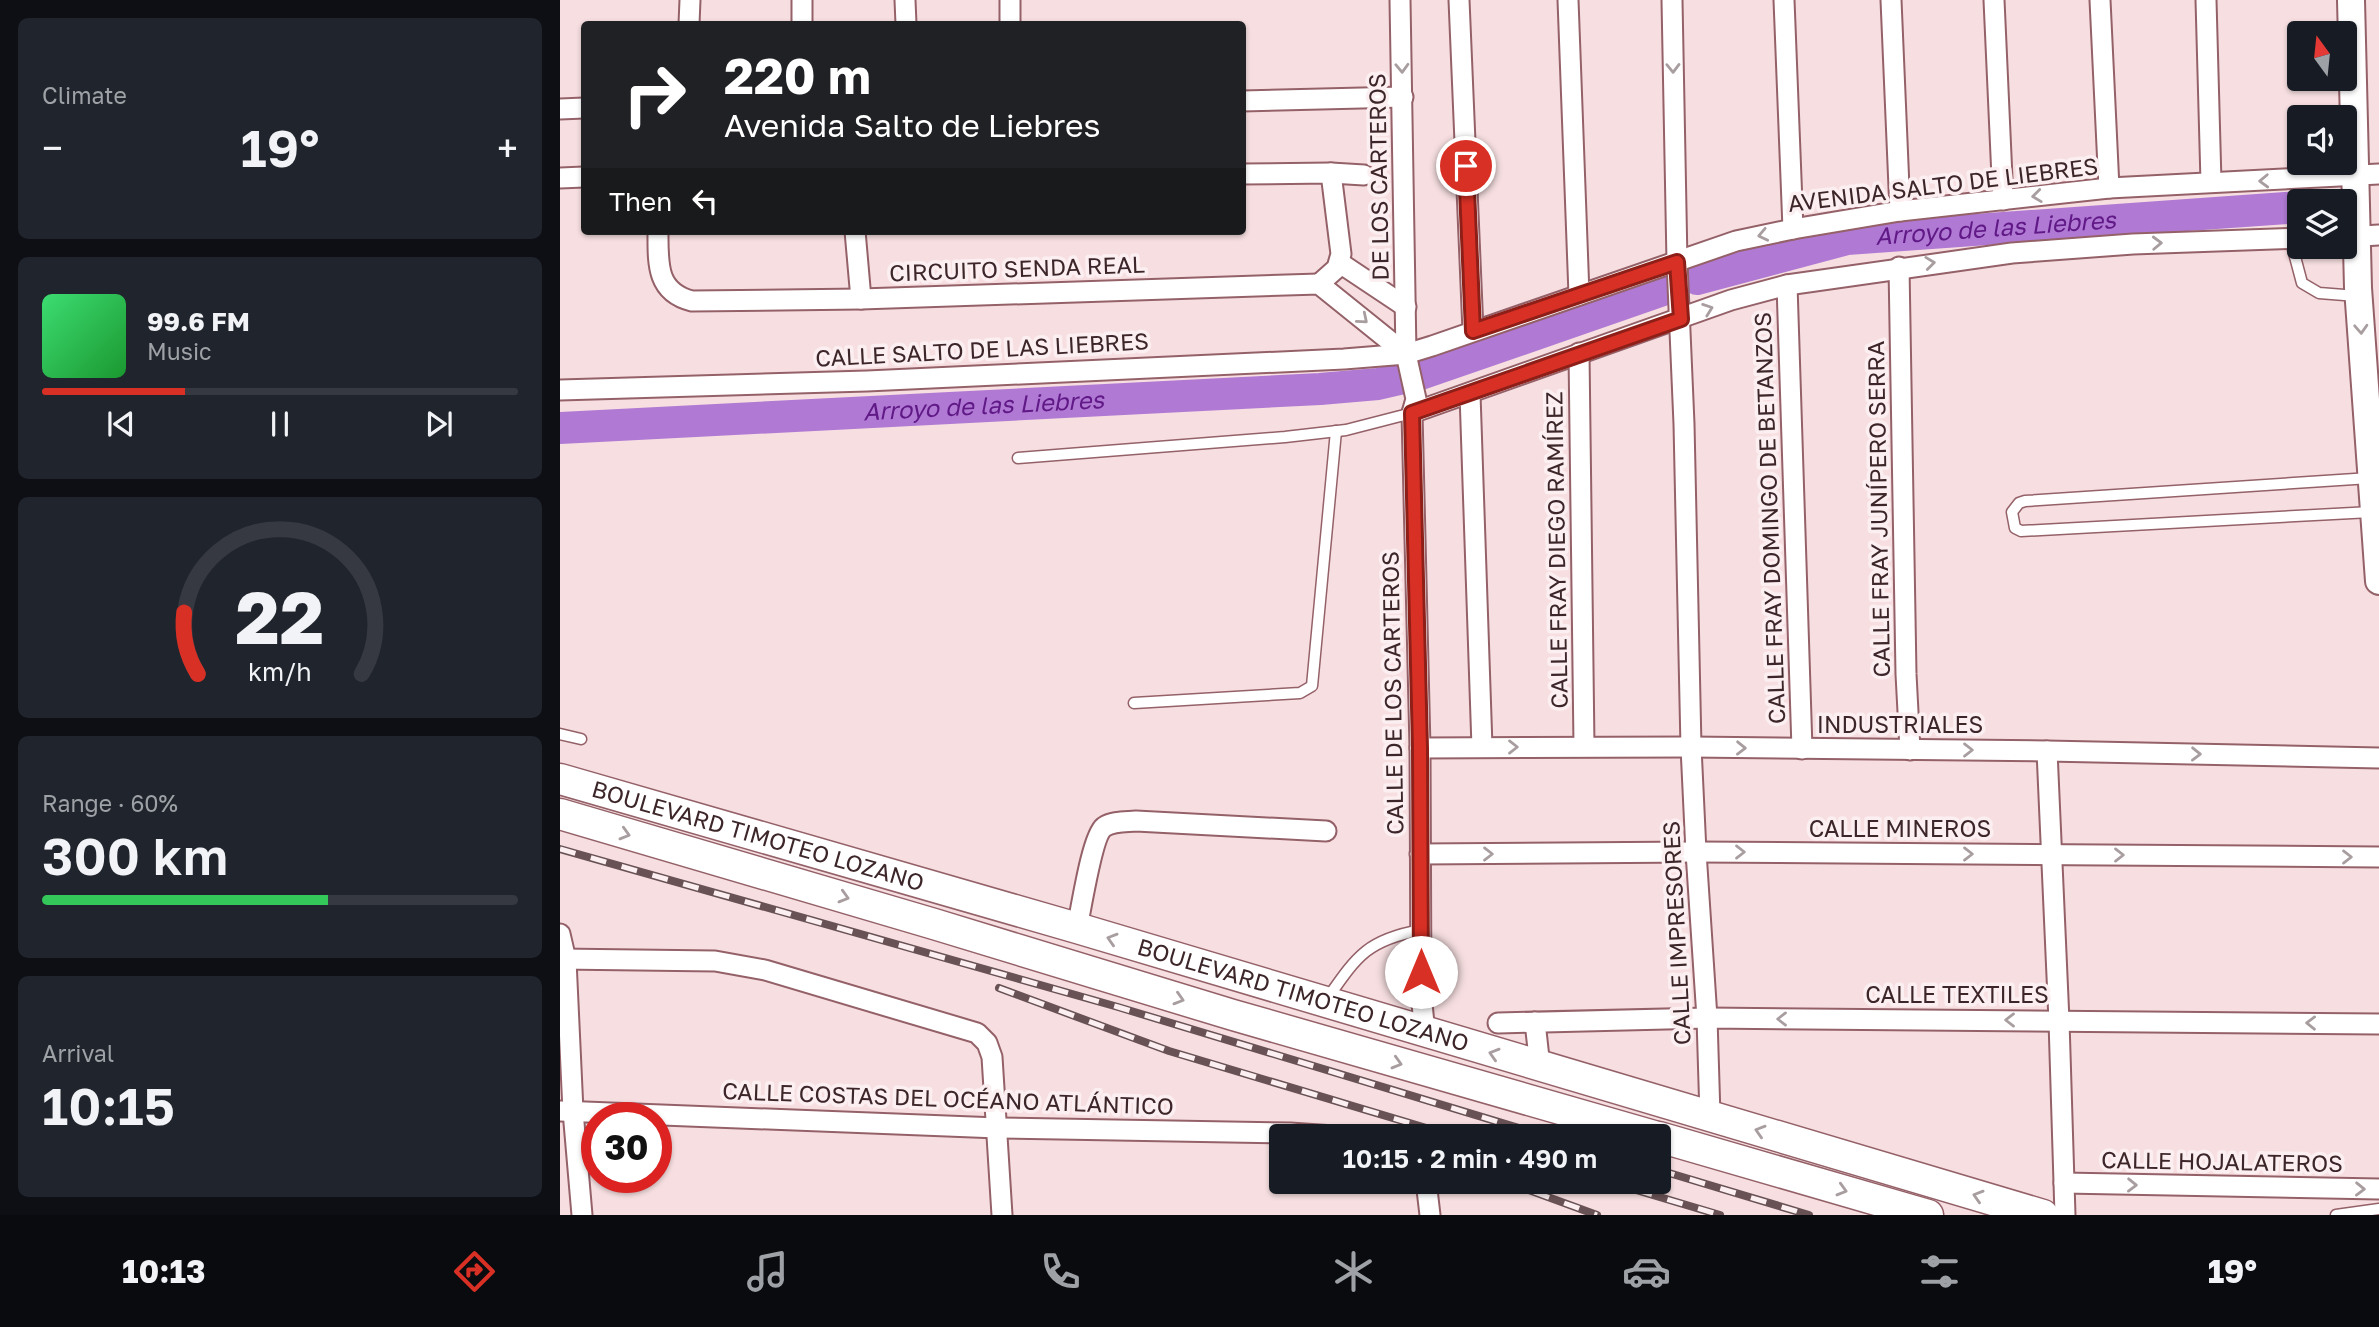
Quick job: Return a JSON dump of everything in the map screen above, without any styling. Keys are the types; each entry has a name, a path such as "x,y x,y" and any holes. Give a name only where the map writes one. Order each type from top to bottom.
{"main road":[{"path":"2351,0 2364,180 2359,296 2379,581"},
{"name":"BOULEVARD TIMOTEO LOZANO","path":"560,779 1077,928 2043,1215"},
{"name":"BOULEVARD TIMOTEO LOZANO","path":"560,814 934,923 1233,1015 1612,1124"},
{"path":"1671,1140 1928,1215"}],"street":[{"path":"689,21 690,0"},
{"path":"802,0 802,21"},
{"path":"905,0 906,21"},
{"path":"1010,0 1010,21"},
{"name":"DE LOS CARTEROS","path":"1400,0 1407,360"},
{"path":"1459,0 1473,331"},
{"path":"1568,0 1579,295"},
{"name":"CALLE IMPRESORES","path":"1672,0 1691,747 1710,1116"},
{"path":"1784,0 1793,229"},
{"path":"1891,0 1900,211"},
{"path":"1994,0 2003,200"},
{"path":"2100,0 2109,188"},
{"path":"2206,0 2211,183"},
{"path":"1246,101 1403,97"},
{"path":"560,109 581,108"},
{"path":"1331,173 1341,247 1340,263 1334,272 1319,284 1407,360"},
{"path":"1246,174 1364,175"},
{"path":"560,177 581,177"},
{"name":"AVENIDA SALTO DE LIEBRES","path":"1407,360 1473,331 1579,295 1677,268 1736,241 1793,229 1900,211 2109,188 2364,180"},
{"name":"CIRCUITO SENDA REAL","path":"658,235 658,255 667,287 673,295 702,303 1319,284"},
{"path":"855,235 861,299"},
{"path":"1414,406 1470,394 1680,314 1787,285 2012,253 2133,244 2287,238"},
{"path":"1340,263 1406,307"},
{"name":"CALLE FRAY JUNÍPERO SERRA","path":"1899,267 1906,674 1910,750"},
{"name":"CALLE FRAY DOMINGO DE BETANZOS","path":"1787,285 1802,749"},
{"name":"CALLE FRAY DIEGO RAMÍREZ","path":"1579,353 1584,746"},
{"name":"CALLE SALTO DE LAS LIEBRES","path":"560,390 867,381 1344,359 1407,360"},
{"name":"CALLE DE LOS CARTEROS","path":"1407,360 1414,406 1421,994 1425,1033"},
{"path":"1470,394 1482,747"},
{"name":"INDUSTRIALES","path":"1420,748 1691,747 2379,758"},
{"path":"2047,751 2065,1215"},
{"path":"1077,928 1095,841 1103,828 1111,823 1136,821 1326,831"},
{"name":"CALLE MINEROS","path":"1420,854 1696,852 2379,857"},
{"path":"560,934 563,959 566,1111 582,1215"},
{"path":"563,959 716,961 765,970 977,1033 987,1043 992,1058 1002,1215"},
{"name":"CALLE TEXTILES","path":"1498,1023 1707,1018 2379,1024"},
{"path":"1535,1022 1541,1067"},
{"name":"CALLE COSTAS DEL OCÉANO ATLÁNTICO","path":"566,1111 998,1128 1269,1132"},
{"name":"CALLE HOJALATEROS","path":"2064,1184 2379,1189"},
{"path":"1428,1194 1430,1215"}],"lane":[{"path":"2298,259 2302,283 2319,293 2359,296"},
{"path":"1018,458 1336,431 1374,424 1414,406"},
{"path":"1134,703 1300,693 1309,690 1313,681 1336,431"},
{"path":"2371,477 2025,501 2019,503 2012,512 2015,528 2021,531 2374,512"},
{"path":"560,734 581,739"},
{"path":"1325,1003 1353,961 1371,946 1394,935 1421,930"},
{"path":"2336,1215 2379,1209"}],"waterway":[{"name":"Arroyo de las Liebres","path":"1697,279 1847,239 2287,208"},
{"name":"Arroyo de las Liebres","path":"1418,375 1669,288"},
{"name":"Arroyo de las Liebres","path":"560,428 1320,389 1378,384 1404,378"}],"railway":[{"path":"560,849 1118,1007 1505,1124"},
{"path":"999,988 1169,1051 1413,1124"},
{"path":"1671,1174 1809,1215"},
{"path":"1540,1194 1597,1215"},
{"path":"1650,1194 1720,1215"}],"route":[{"path":"1421,972 1420,748 1412,413 1681,319 1677,262 1473,331 1466,166"}]}
